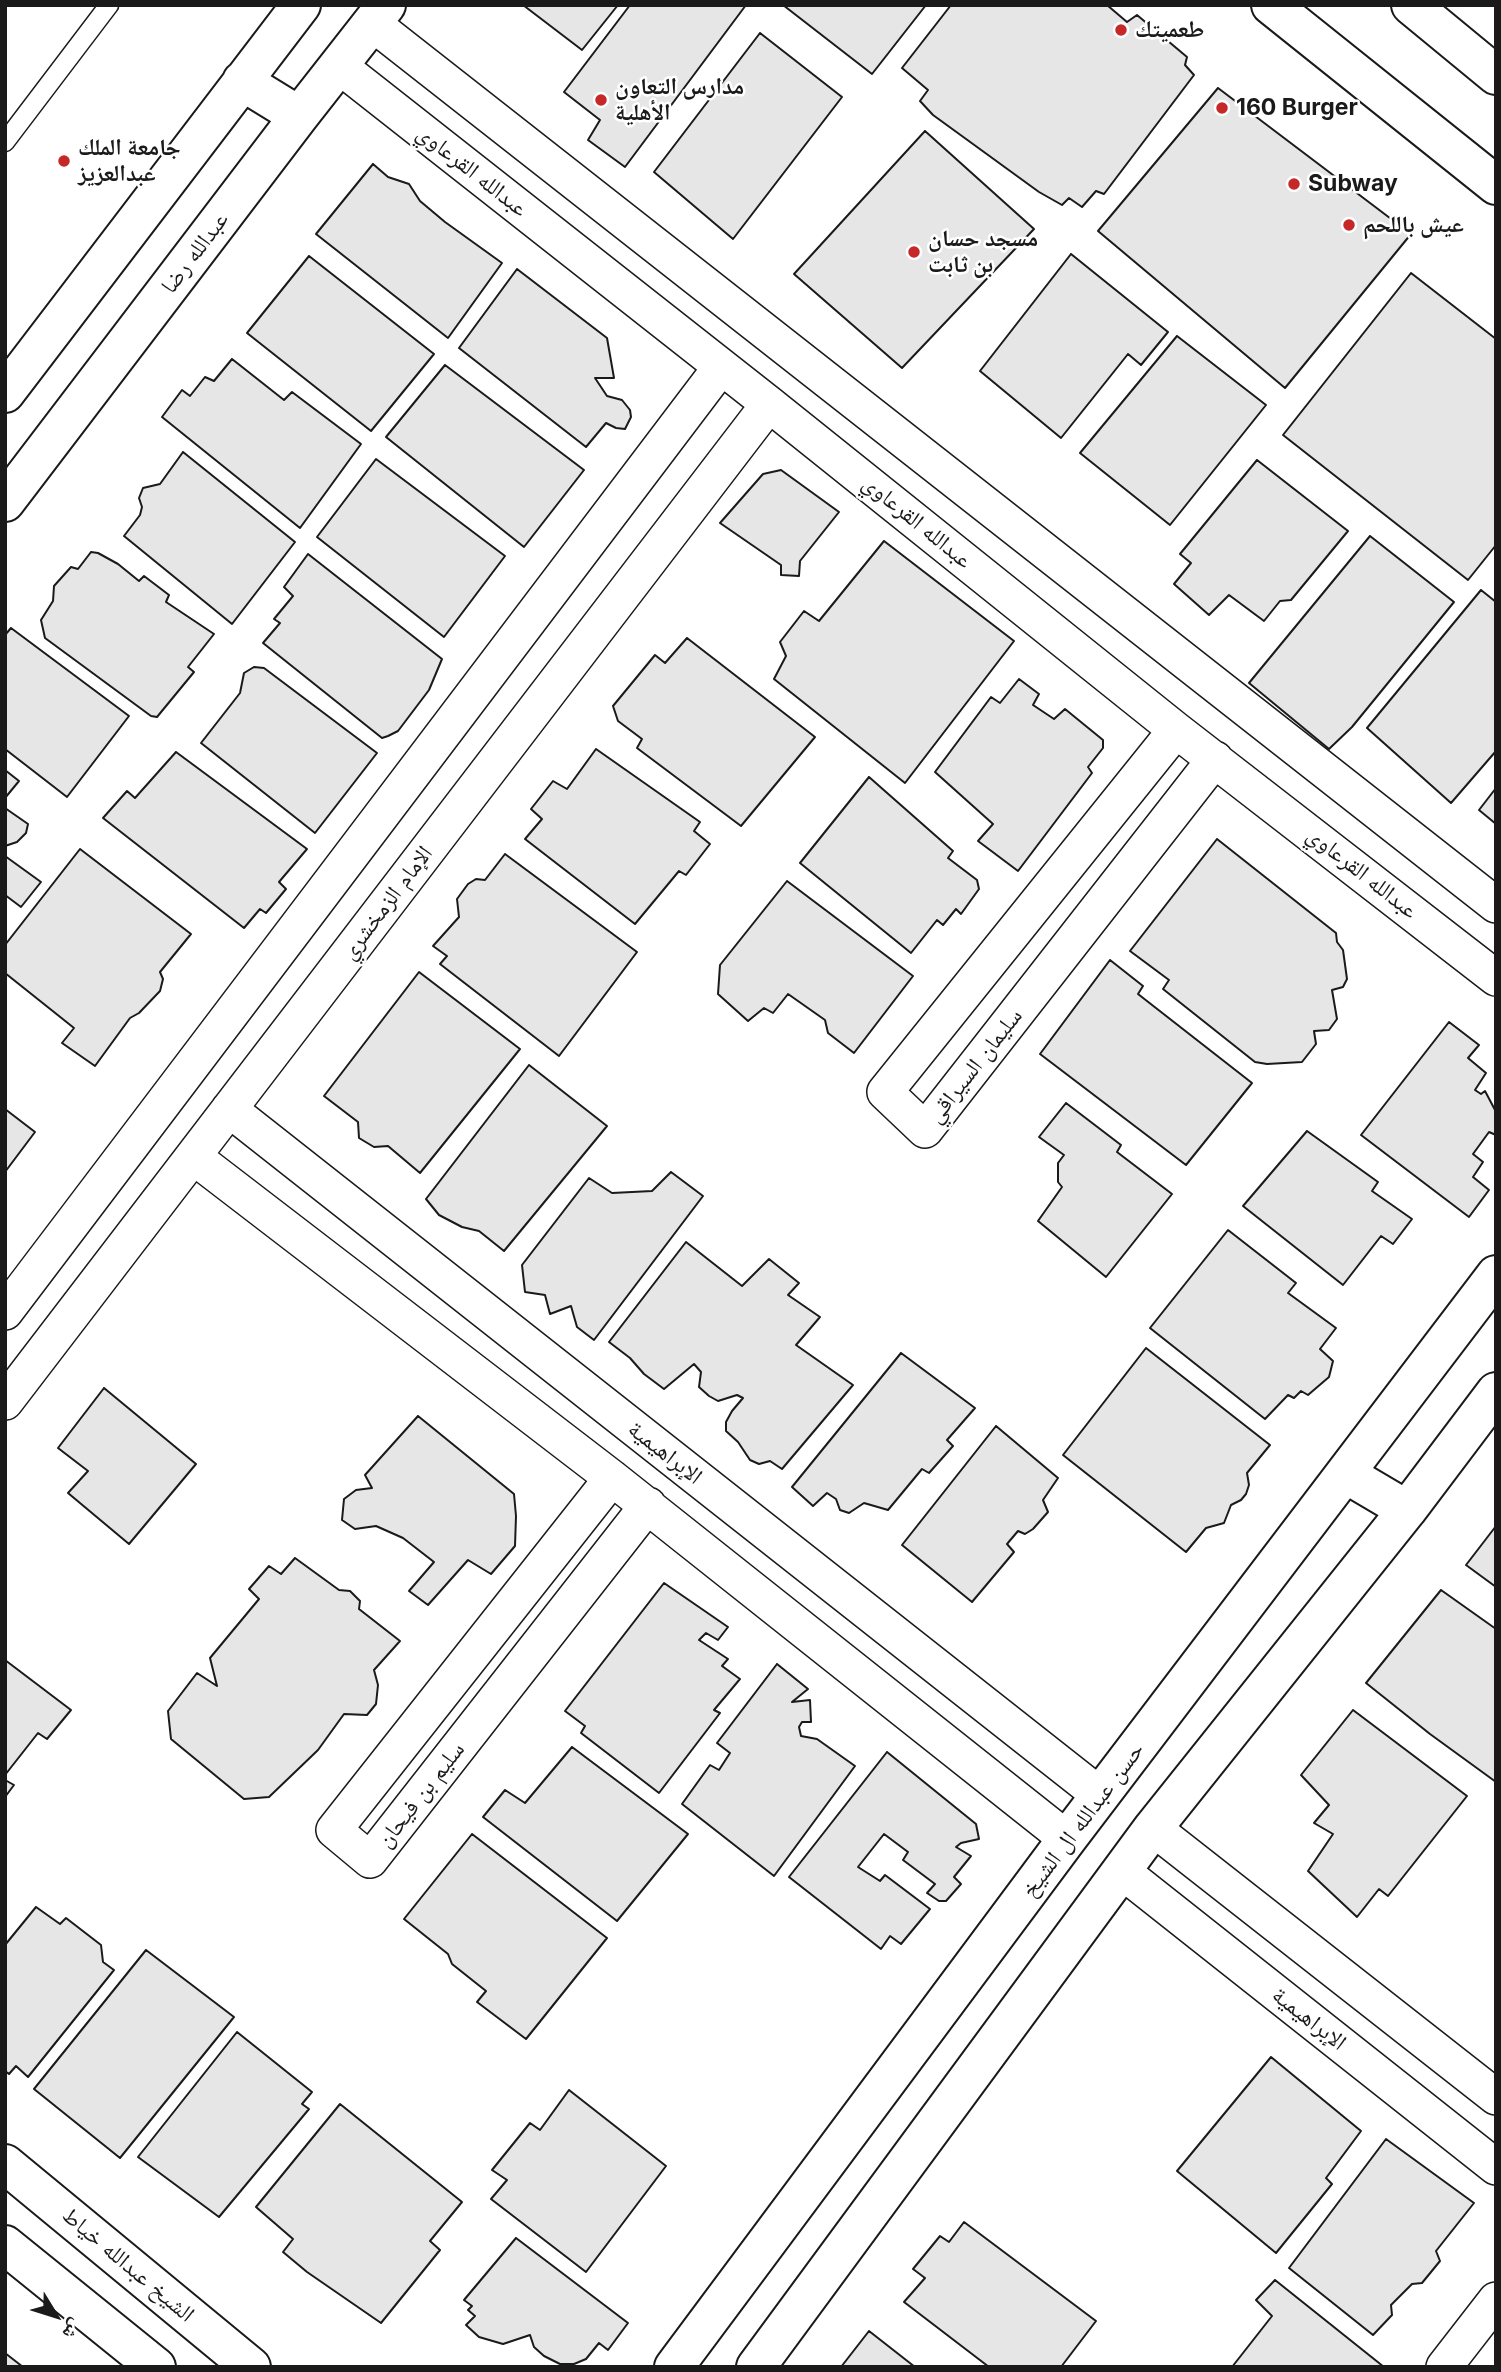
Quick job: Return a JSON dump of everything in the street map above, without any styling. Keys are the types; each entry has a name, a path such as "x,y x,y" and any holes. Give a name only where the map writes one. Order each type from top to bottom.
{"street":[{"path":"5,393 301,5"},
{"path":"1271,5 1496,185"},
{"path":"1410,5 1496,75"},
{"path":"379,14 1496,905"},
{"name":"عبدالله رضا","path":"5,502 379,14"},
{"name":"عبدالله القرعاوي","path":"338,65 769,404 1176,730 1496,978"},
{"path":"242,81 299,116"},
{"path":"5,1312 721,367"},
{"name":"الإمام الزمخشري","path":"5,1402 769,404"},
{"name":"سليمان السيراقي","path":"1176,730 885,1092 925,1130 1215,759"},
{"name":"الإبراهيمية","path":"229,1109 1101,1796"},
{"path":"194,1157 648,1505 1068,1839"},
{"name":"حسن عبدالله ال الشيخ","path":"674,2367 1068,1839 1496,1275"},
{"path":"757,2367 1153,1828 1407,1510 1496,1392"},
{"path":"1346,1474 1407,1510"},
{"name":"سليم بن فيحان","path":"612,1478 334,1830 370,1860 648,1505"},
{"path":"1153,1828 1496,2096"},
{"name":"الإبراهيمية","path":"1123,1872 1496,2166"},
{"name":"الشيخ عبدالله خياط","path":"5,2164 251,2367"},
{"path":"5,2245 156,2367"},
{"path":"1444,2367 1496,2300"}],"lane":[{"path":"5,142 108,5"}],"building":[{"path":"523,5 618,5 582,50"},
{"path":"630,5 746,5 625,167 588,140 600,120 564,92"},
{"path":"783,5 926,5 872,74"},
{"path":"951,5 1107,5 1127,22 1137,15 1187,57 1185,65 1194,75 1104,194 1096,191 1082,207 1069,198 1062,205 1039,192 933,115 920,101 928,90 902,68"},
{"path":"760,33 842,97 733,239 654,172"},
{"path":"1218,88 1411,234 1285,388 1098,231"},
{"name":"مسجد حسان بن ثابت","path":"925,131 1034,229 902,368 794,274"},
{"path":"373,164 388,177 409,184 420,201 502,263 448,338 316,234"},
{"path":"1071,254 1168,332 1141,365 1128,354 1061,438 980,371"},
{"path":"309,256 434,354 371,431 247,333"},
{"path":"517,269 607,338 614,378 595,378 607,396 622,400 630,410 631,417 625,429 606,423 586,447 459,348"},
{"path":"1411,273 1496,339 1496,545 1468,580 1283,435"},
{"path":"1177,336 1266,405 1170,525 1080,453"},
{"path":"232,359 284,400 292,392 361,444 300,528 162,417 182,390 190,396 205,377 214,381"},
{"path":"445,365 584,470 524,547 386,437"},
{"path":"183,452 295,542 232,624 124,536 140,515 142,507 139,498 143,488 160,484"},
{"path":"376,459 505,556 444,637 317,537"},
{"path":"1257,460 1348,531 1291,600 1280,601 1264,621 1229,595 1209,615 1174,584 1191,563 1180,554"},
{"path":"781,470 839,512 800,561 799,576 781,575 781,565 720,523 763,474"},
{"path":"1370,536 1454,602 1352,727 1329,749 1249,683"},
{"path":"884,541 1014,641 905,783 774,679 786,656 780,642 804,611 819,621"},
{"path":"91,552 118,564 139,581 144,576 169,595 166,602 214,634 188,667 194,672 157,717 151,716 45,638 41,620 53,601 54,586 71,567 78,569"},
{"path":"308,554 442,659 429,690 398,731 388,736 382,738 263,643 280,623 274,619 293,596 284,587"},
{"path":"1481,590 1496,602 1496,751 1451,803 1367,728"},
{"path":"11,628 129,716 67,797 5,749 5,635"},
{"path":"687,638 815,737 741,826 637,748 642,739 618,721 613,706 655,655 665,663"},
{"path":"254,667 264,668 377,753 315,833 201,743 240,693 244,673"},
{"path":"1019,679 1039,694 1033,705 1054,719 1065,709 1103,740 1103,748 1088,767 1092,773 1018,871 978,841 993,824 935,772 991,697 1000,703"},
{"path":"596,749 700,822 694,831 710,844 686,875 679,871 635,924 525,839 542,819 531,809 553,781 567,789"},
{"path":"176,752 307,849 279,882 286,889 266,913 260,909 244,928 103,818 127,791 135,798"},
{"path":"5,770 19,781 5,798"},
{"path":"869,777 953,851 948,858 977,880 979,889 961,914 956,909 943,925 937,920 911,953 800,863"},
{"path":"1496,788 1496,824 1479,810"},
{"path":"5,808 28,824 26,833 17,842 5,846"},
{"path":"1217,839 1336,933 1337,942 1343,950 1347,979 1343,987 1332,990 1337,1019 1329,1030 1314,1031 1316,1044 1302,1062 1255,1062 1163,989 1169,980 1130,951"},
{"path":"80,849 191,934 160,972 163,979 160,991 139,1013 130,1018 95,1066 62,1043 74,1028 5,973 5,945"},
{"path":"505,854 637,952 559,1056 440,964 447,956 433,946 459,917 457,899 468,884 476,879 485,880"},
{"path":"5,856 41,882 21,907 5,895"},
{"path":"787,881 913,976 854,1053 828,1033 825,1020 788,994 773,1013 764,1008 748,1021 718,994 720,965"},
{"path":"1110,960 1143,986 1138,994 1252,1083 1186,1165 1040,1054"},
{"path":"419,972 520,1049 420,1173 388,1146 374,1147 359,1138 358,1122 324,1096"},
{"path":"1449,1022 1479,1045 1468,1058 1486,1073 1475,1090 1481,1094 1485,1091 1495,1110 1496,1135 1489,1132 1473,1154 1483,1162 1473,1177 1489,1190 1469,1217 1361,1135"},
{"path":"529,1065 607,1126 504,1251 479,1231 462,1227 439,1215 426,1199"},
{"path":"1066,1103 1121,1145 1117,1152 1172,1194 1106,1277 1038,1221 1062,1187 1058,1182 1058,1163 1064,1155 1039,1137"},
{"path":"5,1109 35,1132 5,1172"},
{"path":"1307,1131 1378,1182 1372,1191 1412,1219 1393,1244 1381,1236 1343,1285 1243,1206"},
{"path":"671,1172 703,1196 594,1340 577,1327 571,1306 550,1314 545,1295 525,1292 522,1265 589,1178 612,1193 652,1191"},
{"path":"1228,1230 1296,1283 1288,1293 1336,1328 1320,1349 1333,1361 1329,1377 1308,1395 1301,1391 1294,1398 1288,1395 1265,1419 1150,1328"},
{"path":"686,1242 742,1286 769,1259 799,1283 788,1295 820,1317 796,1345 853,1385 782,1469 770,1461 759,1464 750,1460 738,1442 726,1431 726,1422 743,1398 737,1395 718,1401 709,1396 699,1387 701,1372 694,1364 664,1389 609,1342"},
{"path":"1146,1348 1270,1445 1247,1473 1249,1485 1246,1494 1231,1505 1224,1523 1206,1528 1186,1552 1063,1455"},
{"path":"901,1353 975,1408 947,1440 953,1446 929,1473 922,1469 888,1510 864,1503 849,1513 840,1510 836,1499 827,1493 813,1506 792,1487"},
{"path":"104,1388 196,1464 129,1544 68,1493 88,1471 58,1448"},
{"path":"418,1416 514,1494 516,1516 515,1546 491,1574 468,1560 428,1605 409,1591 434,1562 403,1538 376,1526 355,1529 342,1520 344,1499 356,1490 372,1488 365,1475"},
{"path":"996,1426 1058,1478 1043,1500 1048,1512 1033,1529 1025,1534 1018,1531 1007,1544 1014,1552 972,1602 902,1545"},
{"path":"1496,1526 1496,1587 1466,1565"},
{"path":"295,1558 339,1590 350,1591 360,1601 359,1609 400,1641 374,1670 378,1685 376,1704 367,1715 344,1714 318,1750 269,1797 244,1799 171,1739 168,1711 197,1673 217,1686 210,1658 259,1599 249,1589 269,1566 281,1574"},
{"path":"664,1583 728,1627 718,1640 706,1633 699,1640 728,1659 722,1666 740,1679 714,1710 720,1713 659,1793 581,1733 585,1726 565,1711"},
{"path":"1441,1590 1496,1629 1496,1782 1366,1683"},
{"path":"5,1660 71,1710 47,1739 38,1733 5,1775"},
{"path":"777,1664 808,1689 792,1702 810,1700 811,1722 802,1722 799,1727 801,1736 817,1739 855,1766 774,1876 682,1804 710,1765 719,1770 730,1753 717,1743"},
{"path":"1353,1710 1467,1796 1388,1896 1379,1889 1357,1917 1308,1871 1333,1834 1314,1823 1329,1805 1301,1775"},
{"path":"572,1747 688,1834 617,1921 483,1817 505,1790 525,1803"},
{"path":"887,1752 976,1824 979,1839 961,1843 956,1847 971,1856 954,1877 961,1884 946,1901 939,1901 927,1893 935,1884 903,1860 908,1852 884,1834 858,1867 880,1881 885,1875 930,1909 901,1944 890,1936 881,1949 789,1877"},
{"path":"5,1780 14,1785 5,1797"},
{"path":"472,1834 607,1938 526,2039 477,2002 486,1991 452,1964 448,1954 404,1919"},
{"path":"36,1907 60,1924 66,1918 101,1945 103,1962 114,1970 28,2077 16,2066 9,2074 5,2071 5,1945"},
{"path":"146,1950 234,2017 120,2158 34,2089"},
{"path":"237,2032 312,2092 302,2104 309,2109 219,2217 138,2157"},
{"path":"1271,2057 1361,2131 1326,2178 1332,2184 1276,2253 1177,2171"},
{"path":"569,2090 666,2166 586,2272 491,2199 507,2180 492,2170 530,2123 540,2130"},
{"path":"340,2104 462,2202 430,2241 440,2250 381,2323 307,2272 283,2252 293,2239 256,2207"},
{"path":"1386,2139 1474,2203 1436,2251 1440,2261 1422,2283 1412,2284 1391,2305 1392,2315 1373,2335 1289,2268"},
{"path":"964,2222 1096,2321 1061,2367 989,2367 904,2302 925,2278 913,2269 940,2236 949,2242"},
{"path":"516,2238 628,2323 608,2350 599,2343 586,2359 574,2364 560,2364 534,2347 530,2335 503,2344 479,2337 466,2325 475,2316 468,2310 472,2306 464,2300"},
{"path":"1275,2280 1384,2367 1232,2367 1272,2316 1256,2300"},
{"path":"869,2331 915,2367 841,2367"},
{"path":"5,2353 23,2367 5,2367"}],"place":[{"name":"طعميتك","path":"1121,30"},
{"name":"مدارس التعاون الأهلية","path":"601,100"},
{"name":"160 Burger","path":"1222,108"},
{"name":"جامعة الملك عبدالعزيز","path":"64,161"},
{"name":"Subway","path":"1294,184"},
{"name":"عيش باللحم","path":"1349,225"},
{"name":"مسجد حسان بن ثابت","path":"914,252"}]}
